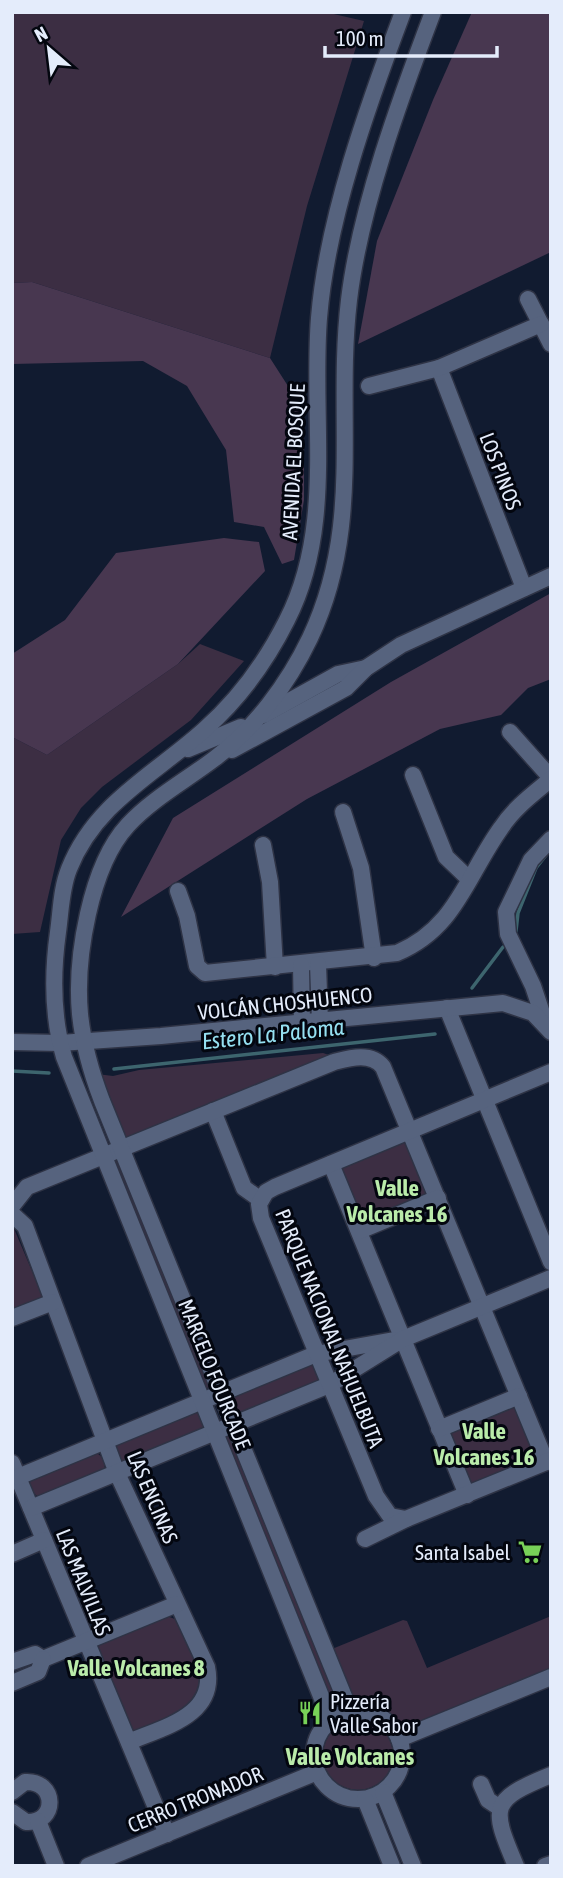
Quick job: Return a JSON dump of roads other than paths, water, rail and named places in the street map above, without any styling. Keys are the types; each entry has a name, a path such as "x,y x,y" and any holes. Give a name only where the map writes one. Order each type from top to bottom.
{"street":[{"name":"AVENIDA EL BOSQUE","path":"60,1043 55,1009 54,965 64,888 78,850 94,824 118,797 178,751 234,700 277,639 295,604 307,566 316,503 319,320 323,282 337,220 370,105 403,12"},
{"path":"84,1042 79,1003 82,967 96,883 114,843 141,813 216,758 255,720 282,687 302,653 336,567 344,506 347,321 354,271 397,113 433,12"},
{"path":"528,299 551,344"},
{"path":"369,386 439,368 541,324"},
{"name":"LOS PINOS","path":"439,368 524,588"},
{"path":"316,503 332,495 344,506"},
{"path":"216,758 334,695 366,668 401,645 551,576"},
{"path":"302,653 302,668 307,677 327,680"},
{"path":"178,751 221,737 327,680 366,668"},
{"path":"178,891 199,971 205,973 318,964 397,953 428,936 445,921 509,817 551,778 510,732"},
{"path":"413,775 446,857 469,878"},
{"path":"343,812 361,868 374,958"},
{"path":"548,1027 533,986 508,934 506,912 531,860 551,839"},
{"path":"263,845 270,882 275,967"},
{"path":"318,964 320,1021"},
{"path":"54,965 82,967"},
{"path":"301,965 302,1023"},
{"name":"VOLCÁN CHOSHUENCO","path":"12,1041 84,1042 512,1004 533,1013 548,1027"},
{"path":"447,1008 551,1262"},
{"name":"MARCELO FOURCADE","path":"84,1042 91,1070 121,1148 345,1699 354,1712"},
{"name":"MARCELO FOURCADE","path":"60,1043 331,1721"},
{"path":"12,1206 24,1188 334,1062 369,1058 383,1067 519,1396 549,1461 406,1519 365,1539"},
{"name":"PARQUE NACIONAL NAHUELBUTA","path":"406,1519 394,1518 382,1507 261,1218 261,1200 275,1187 551,1072"},
{"path":"213,1111 244,1188 261,1200"},
{"path":"331,1164 467,1495"},
{"path":"359,1231 438,1198"},
{"name":"LAS ENCINAS","path":"12,1214 25,1226 117,1473 207,1667 207,1693 192,1713 128,1742"},
{"path":"31,1508 329,1385 403,1339 551,1278"},
{"path":"12,1318 53,1302"},
{"path":"15,1470 107,1441 316,1354 403,1339"},
{"path":"439,1429 519,1396"},
{"name":"LAS MALVILLAS","path":"15,1470 167,1833"},
{"path":"12,1554 44,1540"},
{"path":"12,1683 37,1672 43,1659 177,1604"},
{"path":"12,1662 35,1654 43,1659"},
{"path":"399,1739 551,1677"},
{"path":"354,1712 381,1718 399,1739 400,1768 383,1792 365,1799 336,1794 317,1772 316,1744 331,1721 354,1712"},
{"name":"CERRO TRONADOR","path":"90,1865 317,1772"},
{"path":"516,1866 500,1827 500,1808 514,1791 551,1775"},
{"path":"12,1792 20,1784 32,1782 47,1790 50,1808 38,1821 26,1822 12,1812"},
{"path":"481,1784 488,1800 500,1808"},
{"path":"383,1792 413,1866"},
{"path":"365,1799 392,1866"},
{"path":"38,1821 56,1866"},
{"path":"545,1866 551,1864"}],"waterway":[{"path":"516,931 518,913 536,868 547,854"},
{"name":"Estero La Paloma","path":"472,988 503,947"},
{"name":"Estero La Paloma","path":"114,1069 435,1034"},
{"name":"Estero La Paloma","path":"12,1071 49,1073"}],"place":[{"name":"Santa Isabel","path":"530,1552"},
{"name":"Pizzería Valle Sabor","path":"310,1713"}],"district":[{"name":"Valle Volcanes 16","path":"397,1201"},
{"name":"Valle Volcanes 16","path":"484,1444"},
{"name":"Valle Volcanes 8","path":"136,1668"},
{"name":"Valle Volcanes","path":"350,1756"}]}
